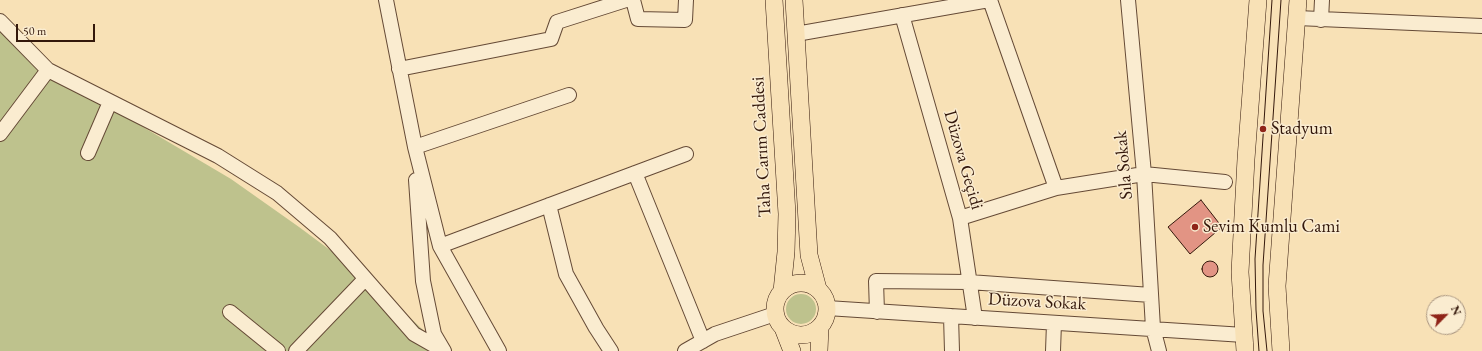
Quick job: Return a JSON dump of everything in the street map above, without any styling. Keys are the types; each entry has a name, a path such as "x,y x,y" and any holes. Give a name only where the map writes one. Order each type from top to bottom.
{"main road":[{"name":"Taha Carım Caddesi","path":"774,0 787,214 786,252 782,291"},
{"path":"779,321 795,335 802,336 808,334 821,342 827,308 823,295 818,289 809,256 794,0"},
{"path":"1245,343 1240,272 1246,159 1258,0"},
{"path":"1281,351 1277,286 1298,0"},
{"path":"792,351 779,321 775,303 782,291 793,284 807,284 818,289"}],"street":[{"path":"386,0 414,147 440,246 499,351"},
{"path":"399,69 551,38 557,22 626,0"},
{"path":"634,0 638,19 685,20 686,0"},
{"path":"796,34 910,9 989,0 1056,188"},
{"name":"Sıla Sokak","path":"1128,0 1144,174 1153,328 1159,351"},
{"path":"1321,20 1322,0"},
{"name":"Düzova Geçidi","path":"910,9 960,218 975,318"},
{"path":"1297,18 1482,26"},
{"path":"0,21 48,70 218,156 277,193 330,238 414,334 444,351"},
{"path":"0,134 48,70"},
{"path":"414,147 569,95"},
{"path":"88,153 110,102"},
{"path":"414,147 423,281 434,334 444,351"},
{"path":"440,246 686,154"},
{"path":"635,173 703,341"},
{"path":"960,218 1056,188 1144,174 1225,182"},
{"path":"549,205 566,274 596,328 611,351"},
{"path":"296,351 365,279"},
{"path":"877,312 876,280 969,282 1151,295"},
{"name":"Düzova Sokak","path":"827,308 1153,328 1245,343"},
{"path":"230,312 278,351"},
{"path":"951,316 952,351"},
{"path":"685,351 715,334 779,321"},
{"path":"1053,351 1054,323"}],"green space":[{"path":"0,27 94,98 231,179 299,227 334,253 401,309 445,351 0,351"},
{"path":"801,294 811,299 816,309 811,319 801,324 791,319 786,309 791,299"}],"building":[{"name":"Sevim Kumlu Cami","path":"1201,200 1222,227 1190,254 1168,227"},
{"path":"1210,261 1217,266 1218,269 1213,276 1210,277 1203,272 1202,269 1207,262"}],"tram line":[{"path":"1259,351 1256,310 1255,259 1272,0"},
{"path":"1267,351 1263,311 1263,265 1281,0"}],"place":[{"name":"Stadyum","path":"1263,129"},
{"name":"Sevim Kumlu Cami","path":"1195,227"}]}
